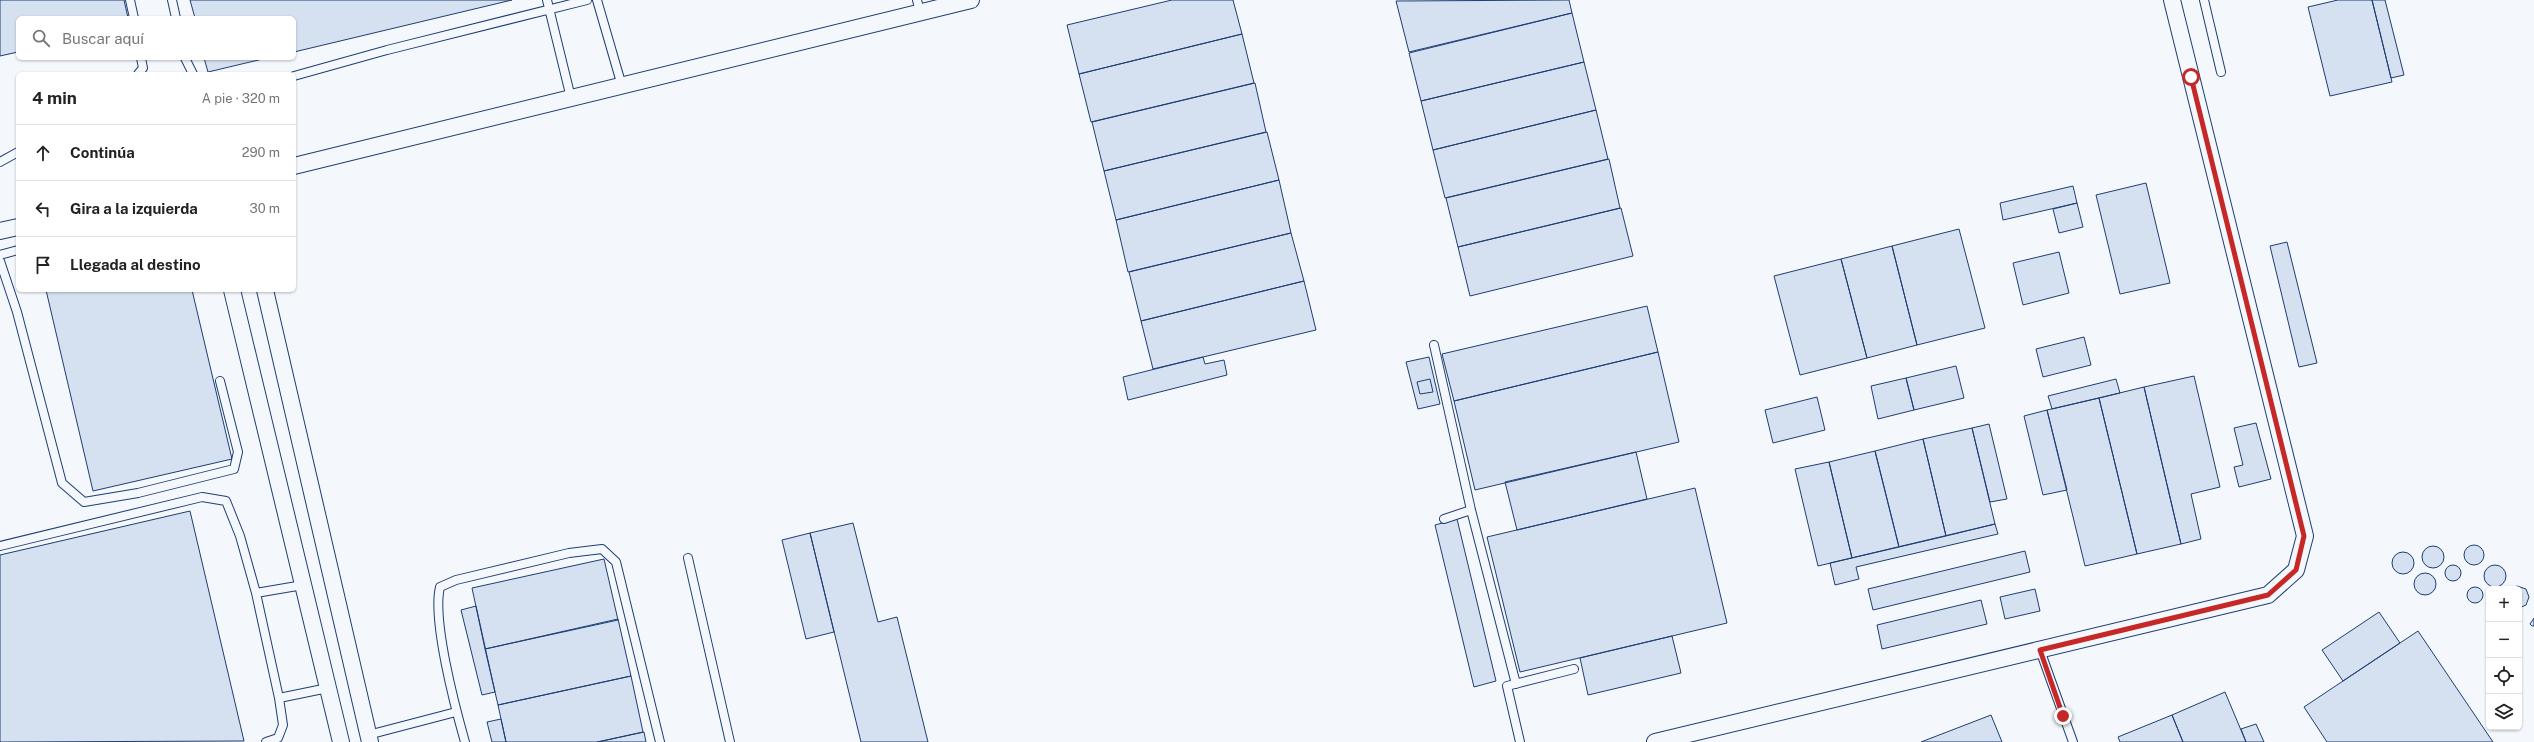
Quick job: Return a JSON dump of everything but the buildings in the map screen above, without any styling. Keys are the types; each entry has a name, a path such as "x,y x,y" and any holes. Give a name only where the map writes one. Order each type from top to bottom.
{"street":[{"path":"296,166 622,86 919,6 971,0"},
{"path":"1655,742 2268,595 2296,570 2304,536 2172,0"},
{"path":"0,231 16,227"},
{"path":"232,292 341,742"},
{"path":"265,292 369,738"}],"lane":[{"path":"130,0 134,16"},
{"path":"172,0 176,16"},
{"path":"547,0 571,98"},
{"path":"296,75 387,50 587,0"},
{"path":"597,0 622,86"},
{"path":"2204,0 2221,72"},
{"path":"140,72 143,68 141,60"},
{"path":"186,60 192,72"},
{"path":"0,162 16,153"},
{"path":"0,254 16,250"},
{"path":"0,261 17,312 62,483 84,502 138,492 234,469 238,452 220,381"},
{"path":"1434,345 1471,510 1516,684"},
{"path":"0,546 202,497 226,501 240,536 256,593 279,698 282,725 278,738 266,742"},
{"path":"1444,519 1471,510"},
{"path":"465,742 456,712 437,601 440,587 456,580 570,553 602,549 616,562 660,742"},
{"path":"688,558 730,742"},
{"path":"256,593 303,585"},
{"path":"2040,650 2073,742"},
{"path":"1520,742 1507,686 1574,669"},
{"path":"279,698 328,688"},
{"path":"369,738 456,712"}],"route":[{"path":"2063,716 2040,650 2268,595 2296,570 2304,536 2191,77"}]}
